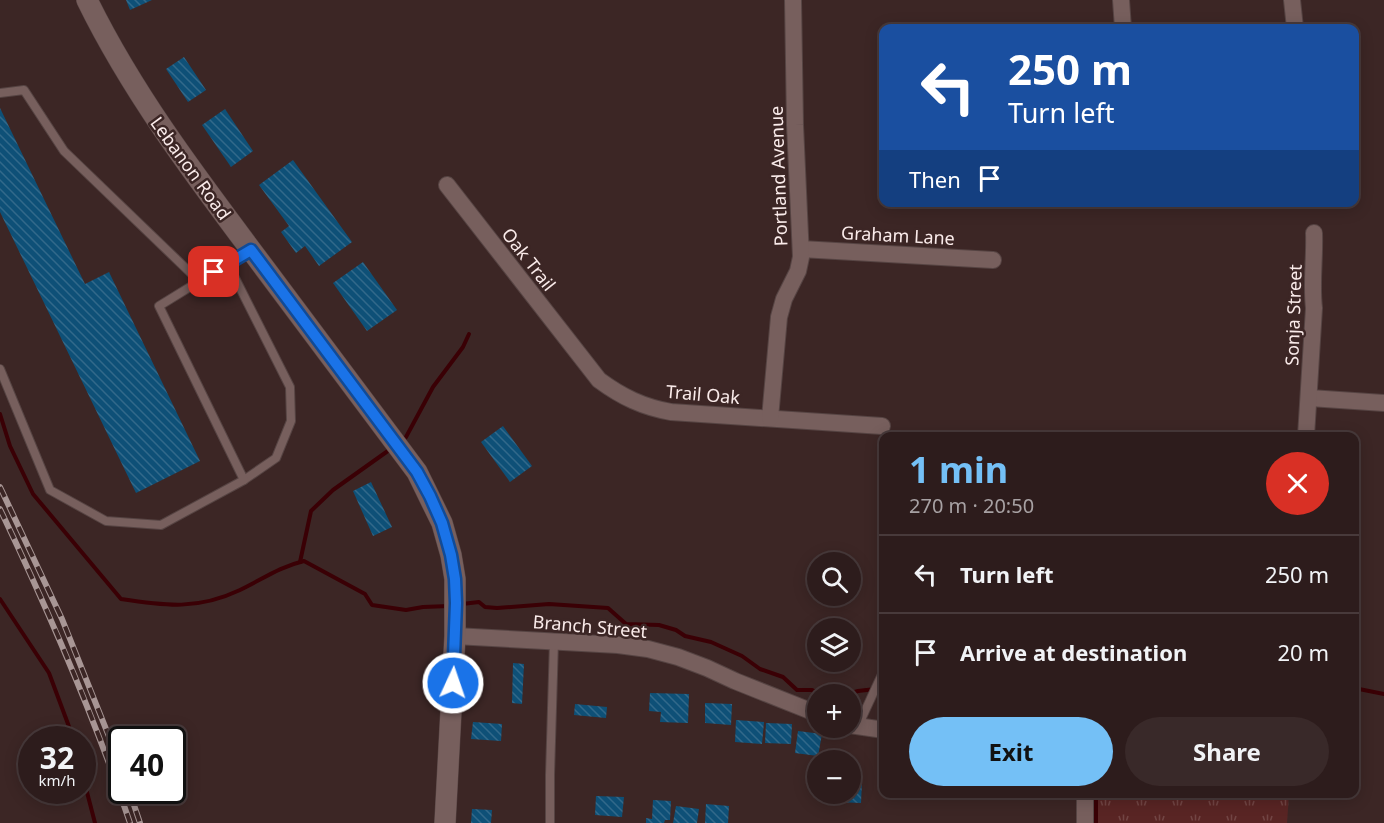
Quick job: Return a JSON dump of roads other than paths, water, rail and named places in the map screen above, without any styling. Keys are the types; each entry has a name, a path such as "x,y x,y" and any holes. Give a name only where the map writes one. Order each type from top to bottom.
{"street":[{"name":"Lebanon Road","path":"87,0 156,121 417,472 442,523 451,555 456,603 445,823"},
{"name":"Portland Avenue","path":"770,418 779,317 784,298 798,271 801,249 795,125 793,0"},
{"path":"1121,0 1123,24"},
{"path":"1292,0 1295,24"},
{"name":"Oak Trail","path":"447,185 580,356"},
{"name":"Sonja Street","path":"1306,432 1314,308 1312,293 1315,261 1314,233"},
{"name":"Graham Lane","path":"801,249 993,260"},
{"name":"Trail Oak","path":"580,356 599,380 615,392 647,408 671,412 770,418"},
{"path":"1310,398 1384,403"},
{"path":"770,418 882,426"},
{"name":"Branch Street","path":"455,636 618,645 648,649 678,657 807,710"},
{"path":"861,727 879,729"},
{"path":"1085,798 1085,823"}],"lane":[{"path":"0,93 24,90 64,151 199,281"},
{"path":"244,480 159,306 251,250"},
{"path":"0,369 50,490 106,521 160,525 244,480 276,458 291,421 290,387 228,264"},
{"path":"550,823 554,642"},
{"path":"861,713 879,678"}],"waterway":[{"path":"403,440 433,387 463,347 469,334"},
{"path":"0,414 10,446 33,494 121,599 167,605 210,601 304,561 365,594 372,605 406,610 449,606"},
{"path":"300,562 311,511 333,490 392,448"},
{"path":"0,599 49,673 69,726"},
{"path":"462,604 479,602 485,607 497,608 549,604 608,608 626,624 659,625 676,630 685,636 711,642 742,656 760,669 783,677 797,690 807,690"},
{"path":"861,691 879,689"},
{"path":"1359,689 1384,694"},
{"path":"1096,798 1096,823"},
{"path":"90,804 95,823"}],"railway":[{"path":"0,487 62,619 108,734"},
{"path":"0,509 70,664 130,823"},
{"path":"134,804 140,823"}]}
